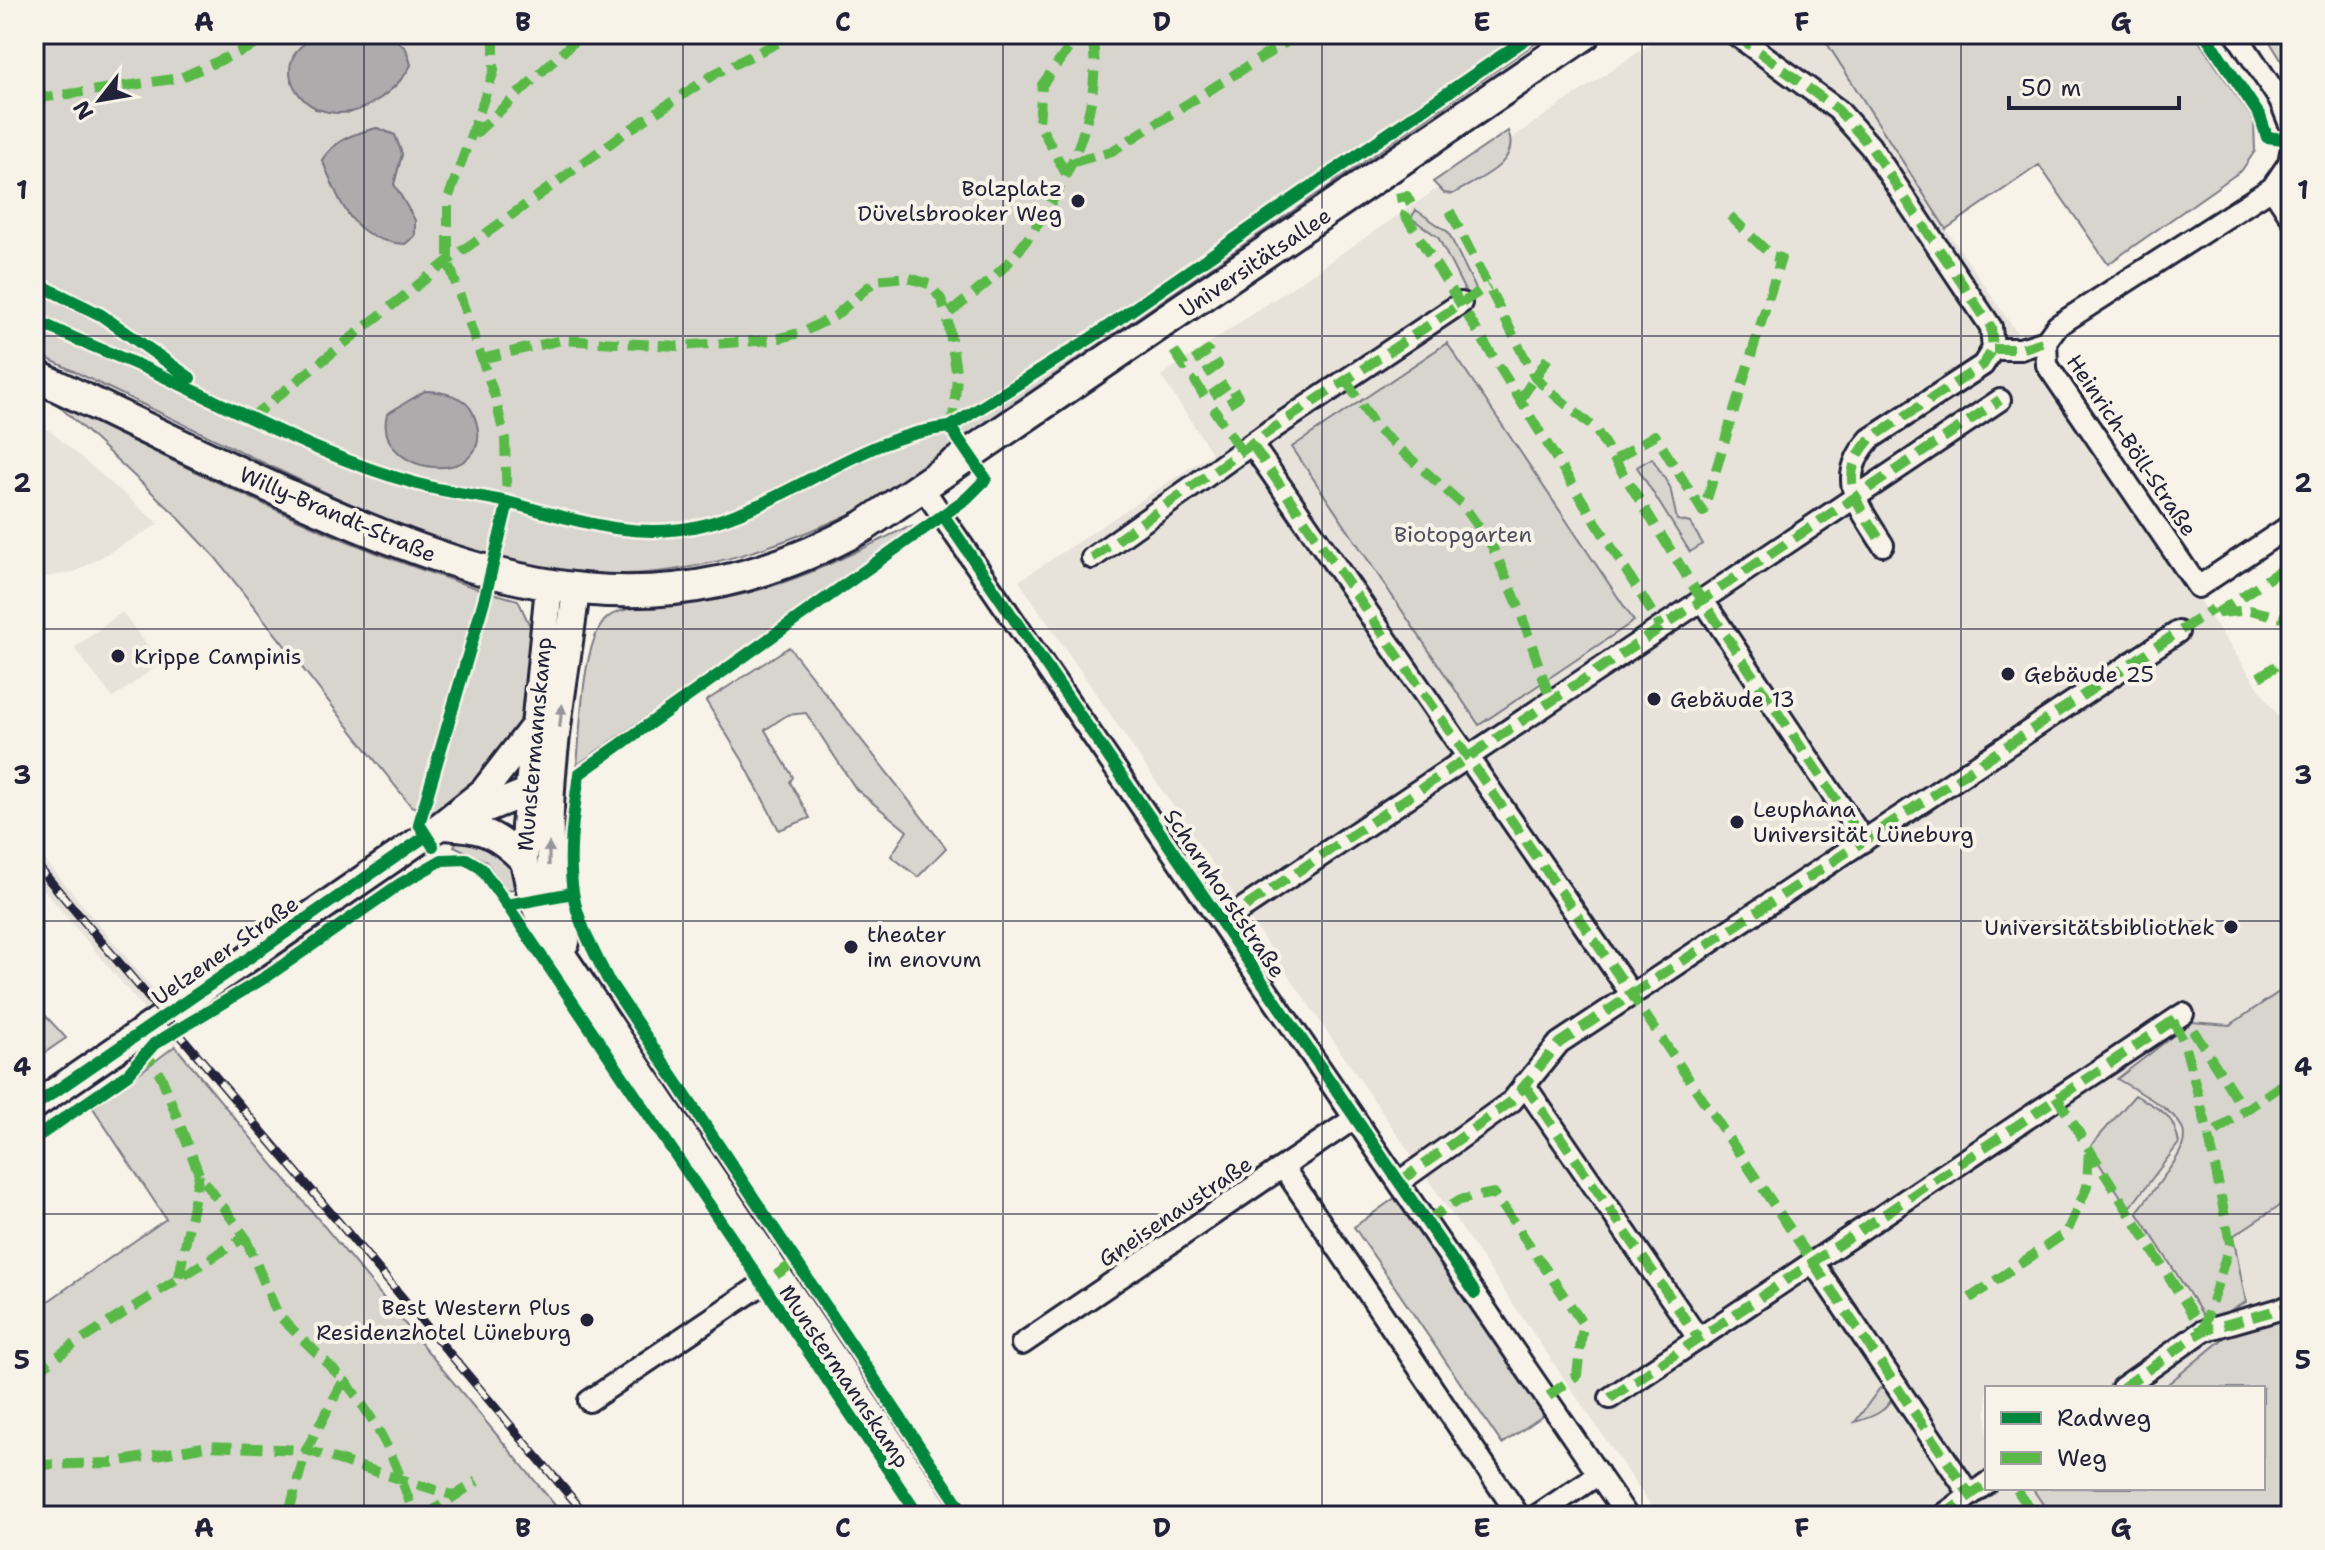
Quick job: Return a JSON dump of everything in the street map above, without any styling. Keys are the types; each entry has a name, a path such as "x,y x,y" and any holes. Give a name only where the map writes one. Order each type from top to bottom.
{"main road":[{"name":"Universitätsallee","path":"923,488 1585,34"},
{"name":"Willy-Brandt-Straße","path":"34,375 394,542 453,563 563,588 680,589 756,574 831,545 923,488"}],"street":[{"path":"1735,34 1838,110 1870,146 1991,327 1993,349 1983,365 1870,439 1856,455 1851,476 1854,498 1883,545"},
{"path":"2236,34 2280,100 2291,127"},
{"name":"Heinrich-Böll-Straße","path":"2291,152 2289,163 2272,188 2057,326 2046,341 2047,365 2198,587 2291,525"},
{"path":"2272,188 2291,217"},
{"path":"1092,558 1253,446 1274,428 1461,303"},
{"path":"1993,349 2020,349 2046,341"},
{"path":"1221,923 2000,400"},
{"path":"1253,446 1632,995"},
{"name":"Scharnhorststraße","path":"923,488 1627,1516"},
{"name":"Munstermannskamp","path":"563,588 534,726 552,896 580,983"},
{"name":"Munstermannskamp","path":"563,588 539,793 524,861 532,899 546,931 580,983 940,1516"},
{"path":"1702,599 1864,841"},
{"path":"1399,1182 1512,1101 1559,1043 2178,632"},
{"name":"Uelzener Straße","path":"34,1106 440,826 484,791 534,726"},
{"path":"484,791 510,786 539,793"},
{"name":"Uelzener Straße","path":"440,826 539,793"},
{"path":"440,826 473,827 493,835 524,861"},
{"path":"1610,1398 2183,1014"},
{"path":"1524,1084 1698,1338"},
{"name":"Gneisenaustraße","path":"1022,1344 1355,1118"},
{"path":"1283,1167 1519,1516"},
{"path":"1812,1261 1970,1495"},
{"name":"Munstermannskamp","path":"589,1401 776,1275"},
{"path":"2125,1386 2203,1331 2291,1306"},
{"path":"1536,1516 1599,1474"},
{"path":"1942,1516 1985,1484"}],"shaded area":[{"path":"327,34 390,34 406,49 411,65 396,85 376,101 351,112 328,112 310,104 297,91 290,75 292,58 304,44"},
{"name":"Leuphana Universität Lüneburg","path":"1665,34 1821,34 1946,229 2291,735 2291,1516 1658,1516 1019,581 1212,453 1161,376"},
{"path":"377,128 395,135 402,154 394,184 415,220 415,236 405,244 372,236 350,217 322,160 346,138"},
{"path":"425,391 446,393 465,402 473,413 478,438 471,455 456,465 436,467 416,463 398,453 387,436 387,414"},
{"path":"34,424 50,431 159,524 75,572 34,579"},
{"name":"Krippe Campinis","path":"122,612 161,663 113,698 74,648"},
{"path":"34,847 189,1032 174,1045 34,878"}],"green space":[{"path":"34,34 327,34 314,37 315,109 350,113 411,65 406,49 390,34 1549,34 857,511 773,545 715,562 625,574 530,566 484,555 350,504 34,352","holes":["377,128 395,135 402,154 394,184 322,160 339,142 360,133"]},
{"path":"1821,34 2194,34 2254,121 2255,151 2242,170 2108,264 2039,165 1946,229"},
{"path":"2265,34 2291,34 2291,76"},
{"path":"1508,131 1511,143 1509,153 1485,176 1453,194 1444,193 1433,182"},
{"path":"1416,210 1448,232 1476,289 1467,295 1438,237 1411,218"},
{"name":"Biotopgarten","path":"1447,343 1634,621 1479,725 1292,447"},
{"path":"58,405 341,538 399,562 518,600 535,637 523,732 477,783 436,816 411,806 215,557 174,513"},
{"path":"1652,458 1670,487 1677,520 1690,523 1703,544 1690,552 1637,467"},
{"path":"920,526 577,765 587,666 598,630 607,618 629,609 720,599 770,587 816,570 907,527"},
{"path":"789,647 946,848 918,877 891,856 907,831 856,789 806,713 787,715 765,730 793,777 790,782 810,818 779,830 743,761 706,701"},
{"path":"473,832 512,866 514,889 505,890 486,861 454,846 462,833"},
{"path":"302,939 312,941 228,995 231,988"},
{"path":"2291,984 2291,1198 2233,1236 2246,1302 2208,1323 2137,1212 2181,1149 2184,1135 2180,1123 2147,1096 2117,1079 2191,1022 2230,1025"},
{"path":"34,1003 66,1038 34,1060"},
{"path":"175,1046 564,1516 34,1516 34,1311 166,1219 93,1108"},
{"path":"2135,1095 2169,1118 2179,1143 2129,1209 2089,1148"},
{"path":"1399,1195 1547,1413 1502,1444 1354,1227"},
{"path":"2291,1312 2291,1516 2051,1516 2033,1490 2265,1490 2265,1386 2165,1386 2229,1334"},
{"path":"1890,1387 1894,1395 1883,1410 1855,1422 1880,1388"}],"railway":[{"path":"34,862 587,1516"}],"marked path":[{"path":"34,99 180,78 280,34"},
{"path":"494,34 494,71 448,199 448,261 495,397 505,439 507,509"},
{"path":"474,135 582,34"},
{"path":"249,419 448,261 626,132 716,73 796,34"},
{"path":"1066,174 1039,123 1042,85 1079,34"},
{"path":"952,430 957,377 947,315 985,284 1020,249 1066,175 1078,148 1093,92 1092,34"},
{"path":"1112,34 1118,39 1126,38"},
{"path":"1074,162 1112,151 1299,34"},
{"path":"1735,34 1838,110 1870,146 1991,327 1993,349 1983,365 1870,439 1859,453 1853,467 1854,492 1883,545"},
{"path":"1396,198 1407,196 1411,204 1405,215 1661,627"},
{"path":"1450,211 1535,378 1596,430 1696,591 1864,841"},
{"path":"1616,459 1655,435 1703,512 1781,258 1772,256 1730,216"},
{"path":"481,359 561,340 678,346 772,340 803,332 835,316 876,280 906,277 929,284 941,299 947,315"},
{"path":"1092,558 1274,428 1489,285"},
{"path":"1993,349 2020,349 2046,341"},
{"path":"1174,351 1185,367 1208,351 1218,365 1195,381 1206,399 1229,383 1238,397 1215,412 1243,454"},
{"path":"1520,400 1550,355"},
{"path":"1346,380 1376,428 1463,505 1492,546 1517,602 1551,701"},
{"path":"1221,923 2000,400"},
{"path":"1253,446 1632,995 1970,1495"},
{"path":"2216,614 2291,563"},
{"path":"1399,1182 1512,1101 1559,1043 2213,609"},
{"path":"2220,613 2250,610 2291,620"},
{"path":"2259,677 2291,656"},
{"path":"1610,1398 2183,1014"},
{"path":"2173,1021 2184,1042 2209,1136"},
{"path":"2193,1030 2244,1110"},
{"path":"34,1374 73,1345 245,1237 199,1174 161,1076 145,1052"},
{"path":"2203,1331 2230,1243 2209,1136 2291,1078"},
{"path":"1524,1084 1698,1338"},
{"path":"2056,1096 2203,1331"},
{"path":"1970,1298 2067,1232 2087,1187 2089,1148"},
{"path":"179,1277 199,1174"},
{"path":"1426,1221 1459,1200 1494,1193 1583,1324 1577,1375 1546,1398"},
{"path":"245,1237 278,1315 344,1380 306,1450 288,1516"},
{"path":"776,1275 796,1261"},
{"path":"2125,1386 2203,1331 2291,1306"},
{"path":"344,1380 386,1444 414,1516"},
{"path":"864,1434 896,1412"},
{"path":"34,1465 110,1463 208,1446 306,1450 455,1496"},
{"path":"425,1516 477,1481"},
{"path":"1942,1516 1985,1484"},
{"path":"2017,1490 2035,1516"}],"cycle path":[{"path":"34,319 151,370 290,437 385,474 429,487 604,526 628,530 677,530 734,515 886,443 950,427 1091,338 1533,34"},
{"path":"2205,34 2260,116 2267,137 2291,140"},
{"path":"34,282 101,315 190,378"},
{"path":"950,427 986,479 967,498 579,774 571,862 578,914 607,978 966,1516"},
{"path":"433,846 419,824 485,597 508,502"},
{"path":"943,515 1475,1293"},
{"path":"34,1106 426,836"},
{"path":"34,1139 128,1074 154,1044 269,975 400,884 442,860 466,859 481,868 507,905 573,893"},
{"path":"507,905 919,1516"}],"place":[{"name":"Bolzplatz Düvelsbrooker Weg","path":"1078,201"},
{"name":"Krippe Campinis","path":"118,656"},
{"name":"Gebäude 25","path":"2008,674"},
{"name":"Gebäude 13","path":"1654,699"},
{"name":"Leuphana Universität Lüneburg","path":"1737,822"},
{"name":"Universitätsbibliothek","path":"2231,927"},
{"name":"theater im enovum","path":"851,947"},
{"name":"Best Western Plus Residenzhotel Lüneburg","path":"587,1320"}]}
